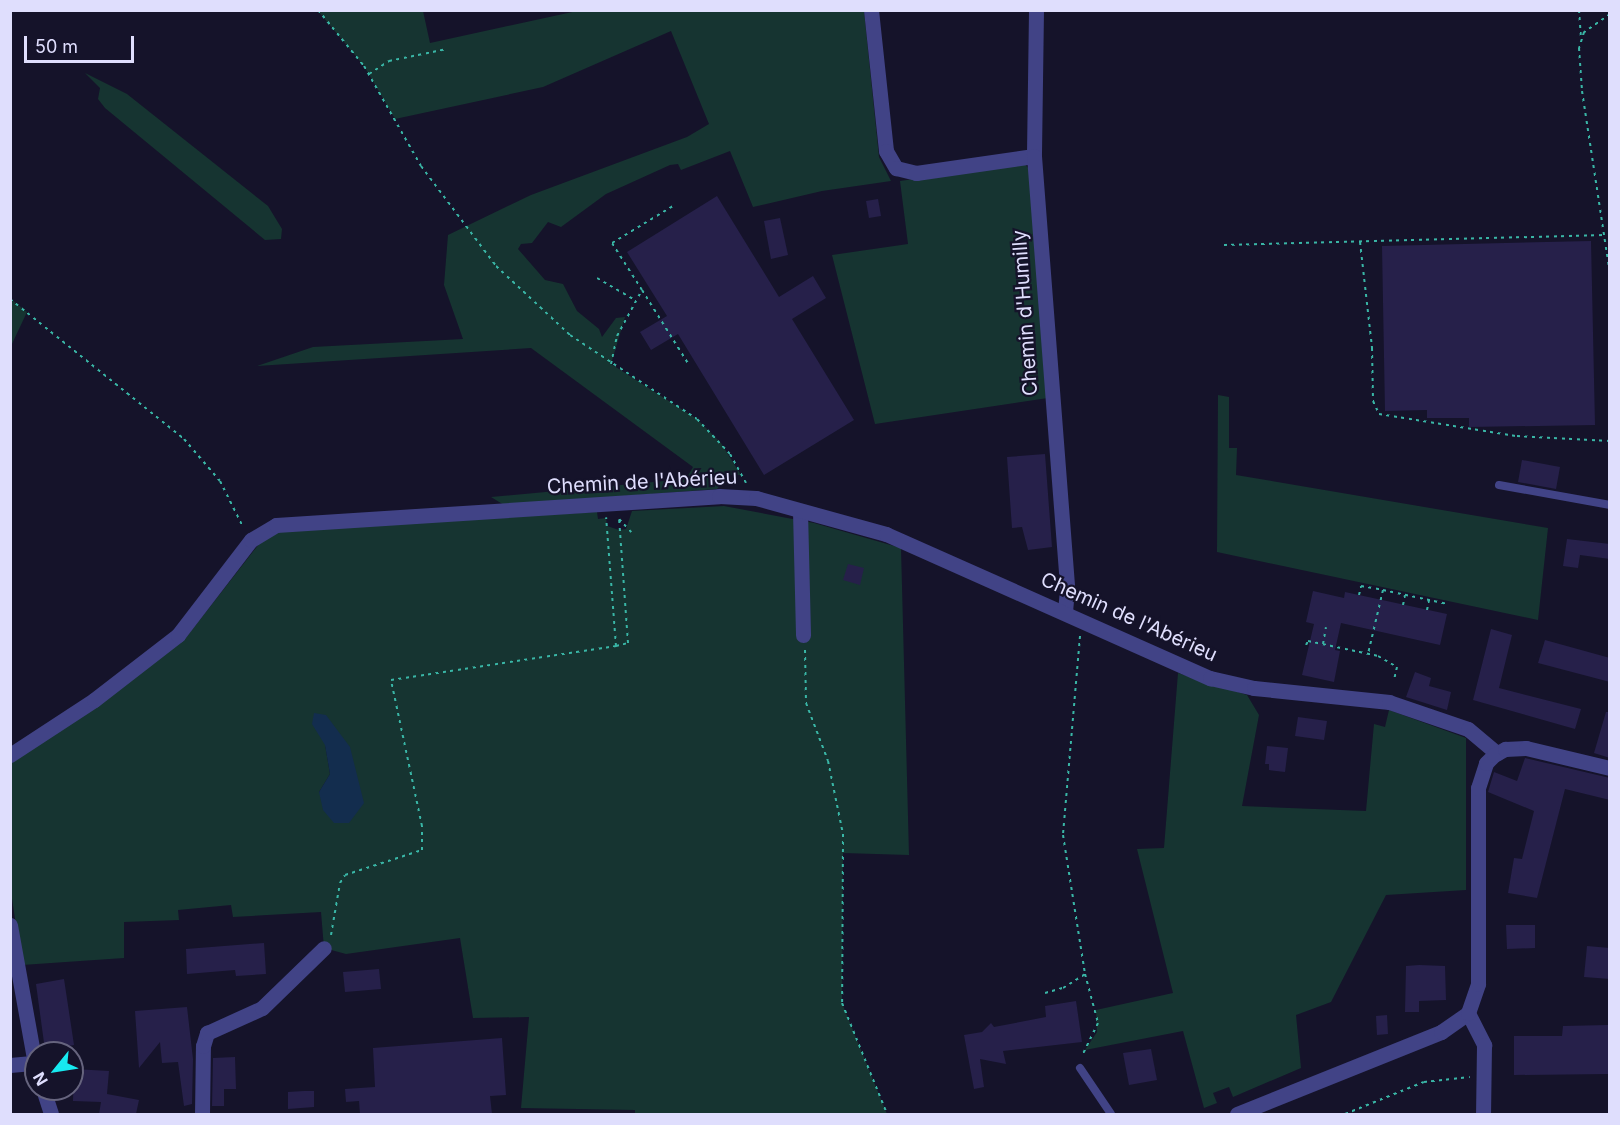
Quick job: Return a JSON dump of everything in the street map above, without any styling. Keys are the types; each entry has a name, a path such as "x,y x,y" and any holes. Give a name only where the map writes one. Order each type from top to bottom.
{"street":[{"path":"871,10 886,151 896,168 916,173 1034,156"},
{"name":"Chemin d'Humilly","path":"1036,10 1034,156 1067,588 1065,612"},
{"name":"Chemin de l'Abérieu","path":"10,755 94,700 178,635 251,540 264,530 289,522 719,496 756,498 886,534 1210,678 1254,688 1389,702 1468,729 1497,753"},
{"path":"800,511 803,635"},
{"path":"1237,1114 1441,1032 1468,1013 1478,984 1478,788 1486,763 1497,753 1526,748 1610,768"},
{"path":"10,925 30,1041"},
{"path":"202,1114 203,1046 207,1033 262,1008 324,948"},
{"path":"1468,1013 1482,1035 1483,1114"}],"lane":[{"path":"1500,485 1610,505"},
{"path":"1080,1068 1111,1114"}],"path":[{"path":"1579,10 1582,91 1610,274"},
{"path":"318,11 369,74 421,166 496,267 550,320 610,364 697,419 730,454 756,498"},
{"path":"1581,40 1589,27 1610,14"},
{"path":"369,74 395,59 447,48"},
{"path":"673,206 612,243 689,365"},
{"path":"1224,245 1604,235"},
{"path":"1360,242 1372,348 1373,401 1379,414 1517,436 1610,441"},
{"path":"597,278 635,300"},
{"path":"610,364 617,336 642,290"},
{"path":"10,299 189,444 220,481 251,540"},
{"path":"605,504 616,646"},
{"path":"324,948 330,942 339,883 345,875 422,850 422,826 392,678 628,643 619,519 631,532"},
{"path":"1359,595 1361,586 1448,604"},
{"path":"1368,654 1383,590"},
{"path":"1403,605 1405,595"},
{"path":"1427,610 1429,600"},
{"path":"1323,644 1326,627"},
{"path":"1080,629 1063,834 1085,974 1098,1023 1080,1068"},
{"path":"803,635 806,704 828,761 843,834 842,1003 887,1114"},
{"path":"1306,645 1308,640 1368,654 1397,667 1394,680"},
{"path":"1045,993 1063,988 1085,974"},
{"path":"1345,1114 1424,1082 1483,1077"}],"green space":[{"path":"318,11 423,11 430,43 577,11 864,11 879,157 891,181 822,191 753,207 730,151 681,170 678,164 670,165 606,194 561,227 548,222 532,243 521,244 518,249 545,280 563,284 577,311 599,329 602,337 616,318 625,317 611,364 697,419 721,443 741,475 729,475 717,489 504,505 491,497 686,479 693,467 531,348 257,366 313,347 463,339 444,285 448,235 531,195 687,137 709,124 671,31 543,87 395,119 364,66"},
{"path":"85,73 127,94 268,206 282,229 281,239 265,240 105,108 98,99 100,88"},
{"path":"1024,163 1029,169 1048,398 875,424 832,255 908,244 900,181"},
{"path":"11,299 27,312 11,346"},
{"path":"1218,395 1229,397 1229,448 1237,448 1236,475 1548,528 1538,620 1217,552"},
{"path":"724,506 814,523 901,548 909,855 843,853 842,1003 887,1114 635,1114 635,1110 521,1108 529,1017 473,1018 460,938 346,954 324,948 321,912 233,917 231,905 178,910 179,920 124,922 124,958 22,965 11,892 10,760 188,635 266,535 294,529 597,512 598,519 606,518 607,526 619,530 626,529 632,511","holes":["325,744 349,823 319,792 330,774"]},
{"path":"1178,673 1247,695 1259,715 1242,806 1366,811 1374,724 1385,727 1389,710 1466,738 1466,890 1386,895 1331,1002 1296,1015 1301,1068 1233,1097 1229,1087 1213,1093 1217,1103 1204,1108 1183,1031 1085,1050 1097,1032 1096,1010 1173,993 1137,849 1164,848"}],"water":[{"path":"314,713 326,715 350,747 364,803 349,823 334,823 323,810 319,792 330,774 325,745 312,724"}],"building":[{"path":"717,196 779,297 813,276 826,298 792,319 854,420 764,475 678,334 651,350 640,332 667,316 627,252"},
{"path":"878,199 881,216 869,218 866,201"},
{"path":"780,218 788,255 771,259 764,221"},
{"path":"1591,241 1595,425 1469,427 1469,418 1427,418 1427,410 1385,411 1382,246"},
{"path":"1045,454 1052,547 1028,550 1022,527 1012,528 1007,457"},
{"path":"1522,460 1560,467 1556,489 1518,482"},
{"path":"1567,539 1610,544 1610,559 1580,555 1578,568 1563,566"},
{"path":"848,564 864,568 860,585 843,580"},
{"path":"1313,591 1344,598 1345,592 1447,614 1440,645 1341,623 1335,650 1340,651 1334,682 1302,675 1314,624 1306,622"},
{"path":"1491,629 1512,635 1499,688 1581,709 1575,729 1473,700"},
{"path":"1545,640 1610,658 1610,682 1538,663"},
{"path":"1415,672 1431,678 1429,686 1451,692 1447,710 1406,697"},
{"path":"1606,712 1610,712 1610,758 1594,753"},
{"path":"1298,717 1327,721 1324,740 1295,736"},
{"path":"1267,746 1288,748 1285,772 1269,770 1269,764 1265,764"},
{"path":"1525,758 1610,778 1610,800 1565,789 1537,898 1508,893 1514,858 1522,859 1534,811 1488,792 1494,772 1517,781"},
{"path":"1506,925 1535,925 1535,948 1507,949"},
{"path":"264,943 266,974 236,976 235,970 187,974 186,949"},
{"path":"1587,946 1610,948 1610,979 1584,977"},
{"path":"1406,966 1445,966 1446,1000 1419,1001 1419,1012 1405,1012"},
{"path":"379,969 381,989 345,992 343,972"},
{"path":"64,979 73,1041 44,1041 36,984"},
{"path":"1076,1001 1082,1042 1003,1051 1006,1064 980,1059 984,1087 974,1089 964,1035 982,1032 991,1023 994,1027 1046,1017 1045,1006"},
{"path":"187,1007 193,1059 192,1104 184,1106 178,1062 162,1063 160,1042 139,1068 135,1011"},
{"path":"1387,1015 1388,1034 1377,1035 1376,1016"},
{"path":"1608,1025 1608,1074 1514,1075 1514,1036 1562,1036 1563,1026"},
{"path":"502,1038 506,1095 490,1096 492,1114 360,1114 359,1101 346,1102 345,1089 375,1087 373,1048"},
{"path":"1151,1049 1157,1080 1129,1085 1123,1053"},
{"path":"235,1057 236,1089 224,1089 224,1106 212,1106 213,1058"},
{"path":"84,1070 109,1071 107,1094 139,1100 136,1114 99,1114 101,1102 73,1101 84,1101"},
{"path":"314,1091 314,1107 288,1109 288,1092"}]}
